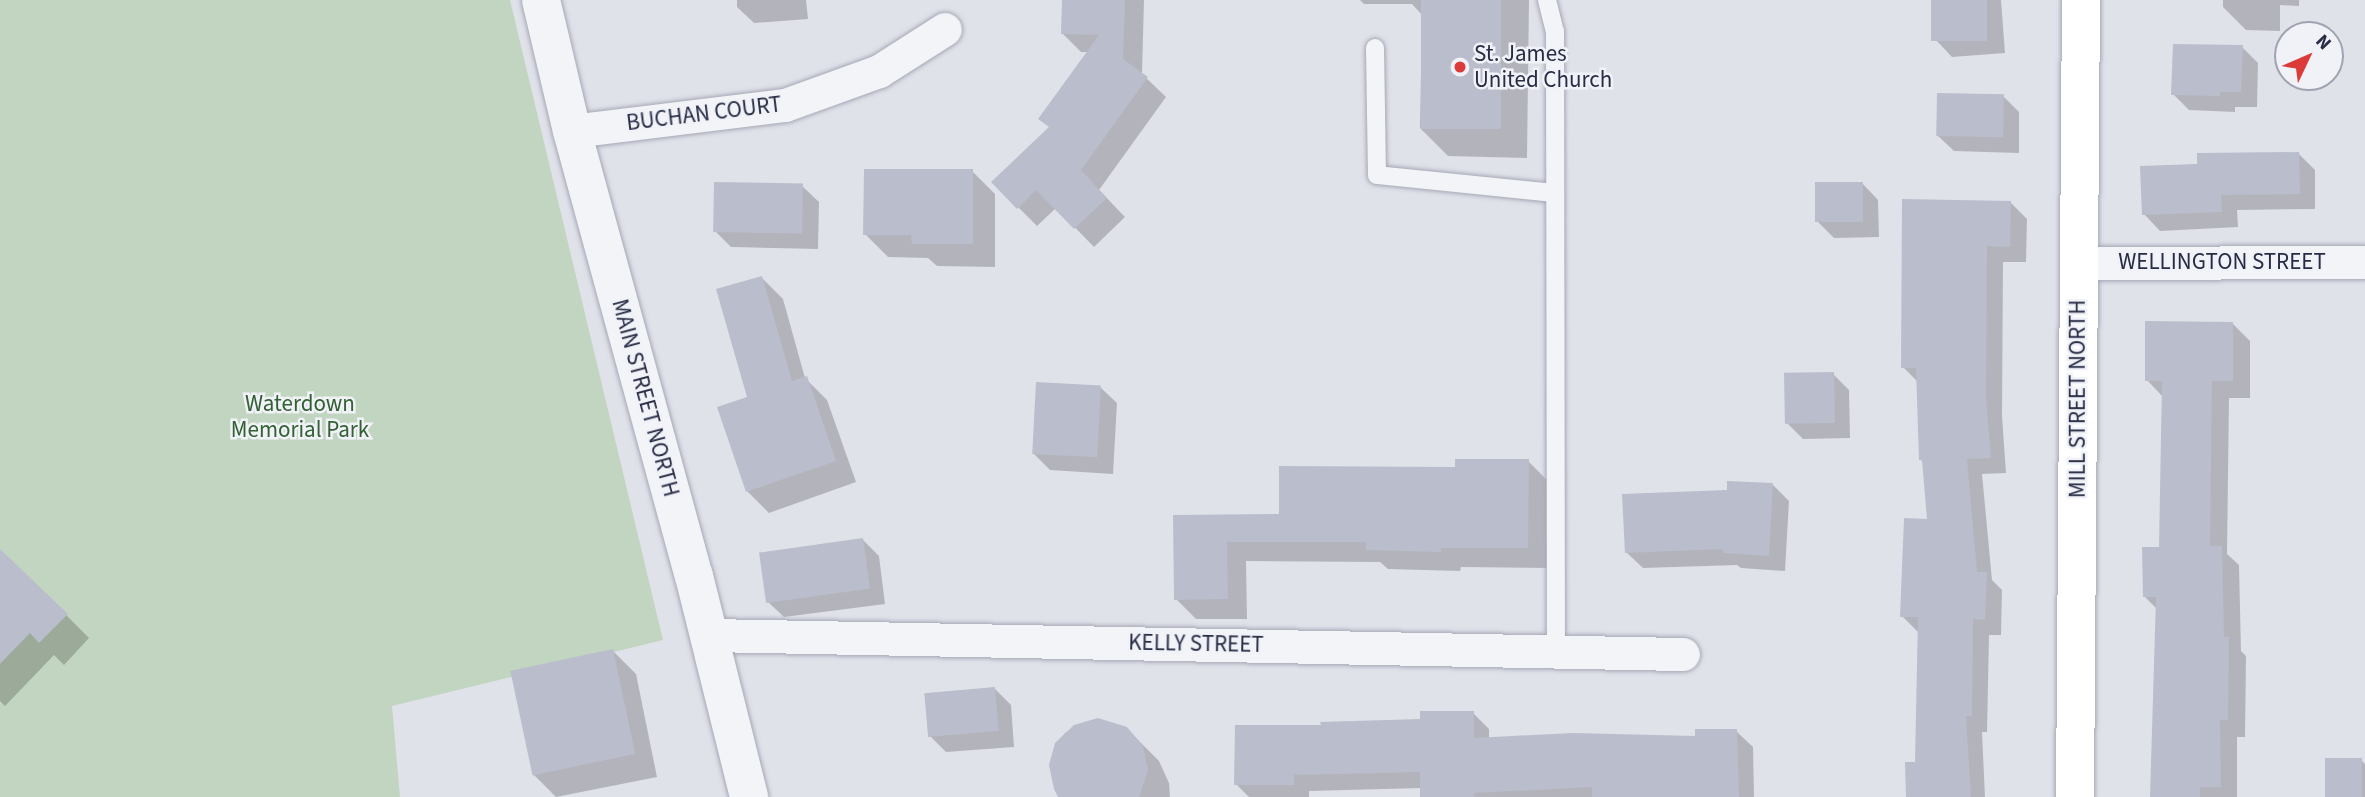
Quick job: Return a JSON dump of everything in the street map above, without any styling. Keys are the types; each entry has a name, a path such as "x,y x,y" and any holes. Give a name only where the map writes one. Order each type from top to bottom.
{"main road":[{"name":"MILL STREET NORTH","path":"2075,797 2081,0"}],"street":[{"name":"MAIN STREET NORTH","path":"541,0 572,131 709,635 749,797"},
{"name":"BUCHAN COURT","path":"572,131 785,105 879,71 945,29"},
{"name":"WELLINGTON STREET","path":"2079,263 2365,262"},
{"name":"KELLY STREET","path":"709,635 1683,654"}],"lane":[{"path":"1547,0 1555,31 1556,651"},
{"path":"1375,48 1377,175 1555,193"}],"green space":[{"name":"Waterdown Memorial Park","path":"0,0 510,0 663,640 392,706 400,797 0,797"}],"building":[{"path":"1062,0 1125,0 1123,59 1148,77 1081,170 1107,198 1074,229 1036,190 1017,209 991,182 1049,127 1038,119 1099,35 1061,34"},
{"name":"St. James United Church","path":"1421,0 1501,0 1501,129 1421,129"},
{"path":"1931,0 1987,0 1987,41 1931,41"},
{"path":"2173,44 2243,45 2241,92 2220,92 2220,96 2171,95"},
{"path":"1937,93 2004,94 2003,137 1936,136"},
{"path":"2299,152 2300,194 2221,195 2222,212 2142,215 2140,166 2197,164 2197,153"},
{"path":"864,169 973,169 973,244 912,244 911,235 863,235"},
{"path":"714,182 803,184 802,234 713,232"},
{"path":"1815,182 1863,182 1863,222 1815,222"},
{"path":"1902,199 2011,201 2010,247 1987,246 1986,399 1991,458 1967,459 1977,572 1987,572 1985,620 1973,619 1972,716 1966,716 1971,797 1906,797 1905,762 1915,762 1918,617 1900,617 1904,518 1927,519 1922,460 1919,460 1916,368 1901,368"},
{"path":"762,276 792,381 807,376 836,461 746,492 717,407 747,397 716,289"},
{"path":"2145,321 2233,322 2233,381 2212,381 2210,546 2222,546 2224,637 2229,637 2228,720 2220,720 2221,787 2200,787 2200,797 2150,797 2156,597 2143,597 2142,547 2159,547 2162,381 2145,381"},
{"path":"1834,372 1835,423 1785,424 1784,373"},
{"path":"1036,382 1101,385 1097,457 1032,454"},
{"path":"1455,459 1529,459 1528,548 1441,548 1441,552 1366,550 1366,542 1227,542 1228,599 1174,600 1173,515 1279,514 1279,466 1455,467"},
{"path":"1727,481 1773,483 1769,556 1723,553 1723,549 1625,553 1622,494 1727,490"},
{"path":"863,538 870,589 766,603 759,553"},
{"path":"0,549 68,614 39,643 30,633 0,664"},
{"path":"613,649 635,754 533,775 510,671"},
{"path":"995,687 999,731 928,737 924,693"},
{"path":"1420,711 1474,711 1474,738 1573,733 1695,736 1695,729 1737,729 1739,797 1592,797 1592,787 1474,793 1474,797 1420,797 1420,772 1294,775 1294,785 1234,785 1235,725 1321,725 1320,722 1420,719"},
{"path":"1098,718 1127,727 1143,746 1148,770 1139,797 1058,797 1049,765 1055,743 1074,725"},
{"path":"2325,758 2362,758 2362,797 2325,797"}],"place":[{"name":"St. James United Church","path":"1460,67"}]}
